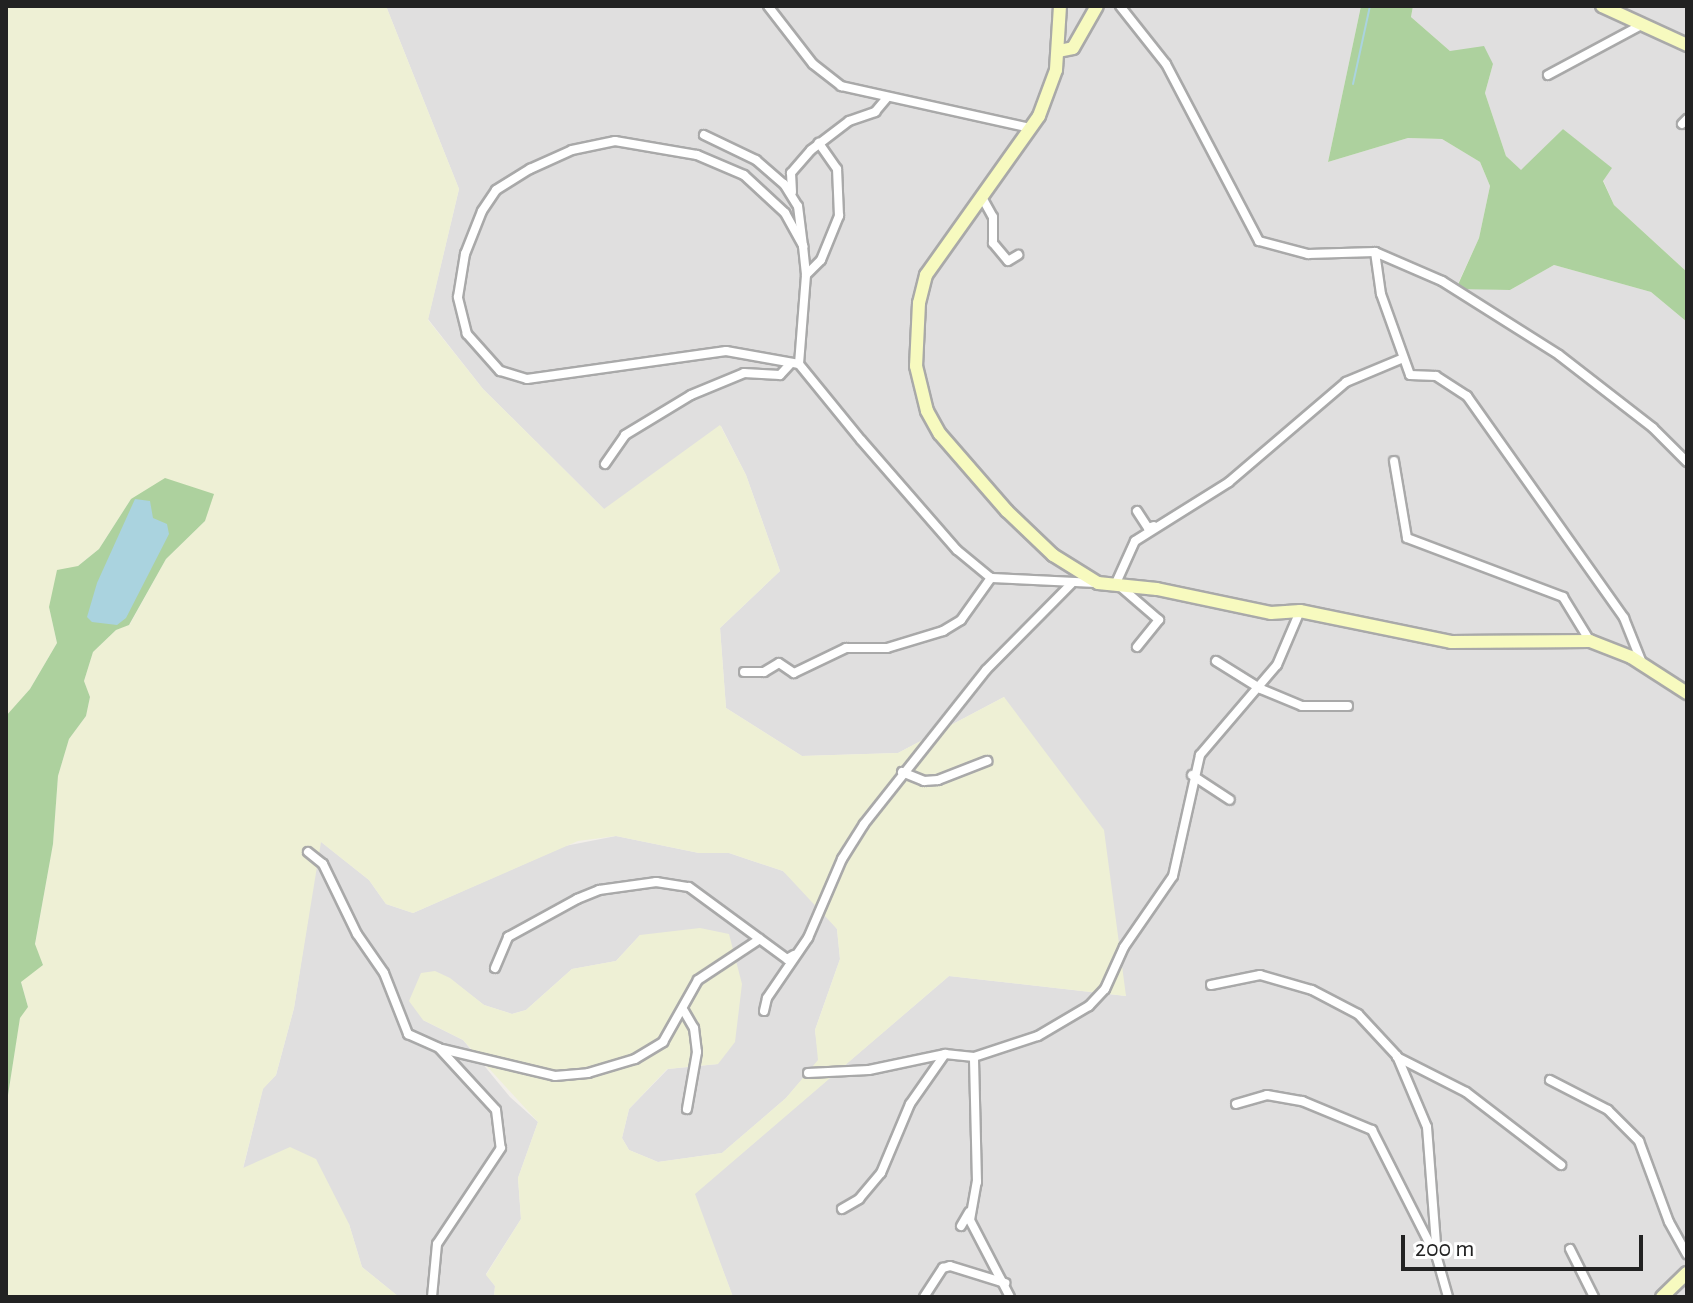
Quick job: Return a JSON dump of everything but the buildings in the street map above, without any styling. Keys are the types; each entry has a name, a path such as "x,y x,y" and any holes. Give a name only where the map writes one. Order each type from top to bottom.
{"main road":[{"path":"1060,6 1059,51 1051,92 984,201 926,275 916,341 919,388 940,434 1007,511 1053,555 1098,583 1116,583 1271,613 1300,611 1451,642 1590,641 1642,663 1687,693"},
{"path":"1059,51 1073,48 1097,6"},
{"path":"1602,6 1687,45"},
{"path":"1662,1297 1687,1273"}],"street":[{"path":"768,6 813,64 841,86 886,99 1030,128"},
{"path":"1120,6 1166,64 1259,241 1308,254 1375,252 1442,281 1559,355 1653,428 1687,462"},
{"path":"1548,75 1644,23"},
{"path":"605,464 625,435 691,395 744,373 780,375 795,364 806,275 803,222 792,194 791,173 819,143 849,121 875,112 886,99"},
{"path":"704,135 756,160 792,194"},
{"path":"803,246 785,213 731,168 650,143 615,141 572,150 496,190 482,211 465,254 458,297 462,324 479,352 500,371 527,379 726,351 795,364 957,550 991,578 1098,583"},
{"path":"806,275 828,246 841,200 837,169 819,143"},
{"path":"984,201 993,217 993,243 1008,261 1018,255"},
{"path":"1375,252 1401,359 1410,375 1436,376 1467,396 1624,618 1642,663"},
{"path":"1137,511 1148,528 1188,511 1229,482 1346,382 1401,359"},
{"path":"1394,461 1407,538 1563,597 1590,641"},
{"path":"1137,647 1159,620 1116,583 1135,541 1154,526"},
{"path":"744,672 764,672 779,663 794,673 846,648 887,648 943,631 961,620 991,578"},
{"path":"764,1011 774,984 796,954 842,859 902,772 986,670 1071,584"},
{"path":"808,1073 869,1070 945,1054 974,1057 1038,1036 1089,1006 1105,989 1124,947 1173,876 1192,775 1212,737 1261,689 1277,665 1300,611"},
{"path":"1216,661 1261,689 1302,706 1348,706"},
{"path":"902,772 924,781 938,780 987,761"},
{"path":"1192,775 1230,800"},
{"path":"308,852 323,864 357,934 384,973 400,1023 416,1040 555,1076 588,1073 659,1046 684,1011 698,980 760,939"},
{"path":"495,968 508,937 577,899 599,890 656,882 681,884 704,896 787,959 796,954"},
{"path":"1211,985 1260,975 1312,990 1358,1014 1397,1056 1421,1073 1466,1092 1561,1165"},
{"path":"684,1011 694,1028 697,1052 687,1109"},
{"path":"432,1297 437,1244 501,1148 503,1135 490,1099 439,1048"},
{"path":"842,1209 859,1199 881,1173 910,1104 945,1054"},
{"path":"1397,1056 1427,1127 1437,1258"},
{"path":"974,1057 977,1182 970,1212 972,1231 1005,1283 1010,1297"},
{"path":"1550,1080 1608,1110 1639,1141 1669,1222 1687,1254"},
{"path":"1236,1104 1267,1095 1302,1101 1372,1130 1437,1258 1448,1297"},
{"path":"961,1226 970,1212"},
{"path":"1570,1249 1594,1297"},
{"path":"924,1297 943,1268 950,1266 1005,1283"}],"shaded area":[{"path":"386,6 1361,6 1328,162 1408,138 1442,139 1480,162 1490,186 1479,238 1456,288 1510,290 1554,265 1651,292 1687,322 1687,1297 733,1297 694,1194 949,976 1126,996 1004,697 898,753 802,756 726,708 720,628 780,571 746,475 721,426 605,510 483,389 428,319 459,189"},
{"path":"1413,6 1687,6 1687,272 1614,205 1603,180 1611,169 1563,129 1521,171 1506,156 1485,93 1493,64 1450,51 1411,17"},
{"path":"616,836 699,853 729,853 783,871 805,889 837,929 840,959 815,1030 819,1060 786,1098 722,1153 658,1162 629,1150 622,1138 629,1109 668,1069 718,1064 640,935 616,961 572,969 526,1010 512,1014 484,1005 449,978 423,1020 463,1040 510,1097 538,1122 518,1178 521,1219 486,1274 495,1286 494,1297 399,1297 362,1267 349,1224 243,1169 263,1088 276,1075 294,1008 320,841 369,880 386,904 413,913 565,846"}],"green space":[{"path":"6,6 386,6 459,189 428,320 483,389 604,509 720,425 746,475 780,571 720,628 726,708 802,756 898,753 1004,697 1104,830 1126,996 949,976 695,1194 733,1297 494,1297 495,1286 486,1275 521,1219 518,1178 538,1122 463,1040 423,1020 409,1001 421,973 435,971 450,978 484,1005 512,1014 526,1010 572,969 616,961 640,935 700,928 729,934 742,984 735,1042 718,1064 667,1069 629,1109 622,1138 629,1150 658,1162 722,1153 786,1098 818,1060 815,1030 840,959 837,929 783,871 729,853 699,853 616,836 578,841 413,913 386,904 369,880 321,842 294,1008 276,1075 263,1089 243,1168 290,1147 316,1159 349,1224 362,1267 399,1297 6,1297 6,1108 20,1017 28,1007 21,981 43,965 35,945 53,844 58,776 69,739 86,716 90,697 84,681 93,652 116,630 130,624 166,559 205,521 131,499 99,549 78,566 49,607 57,643 30,689 6,717"},
{"path":"1361,6 1413,6 1411,17 1450,51 1484,46 1493,64 1485,93 1506,156 1521,170 1563,129 1612,168 1603,181 1614,205 1687,272 1687,322 1651,292 1554,265 1510,290 1456,289 1479,238 1490,186 1480,162 1442,139 1408,138 1328,162"},
{"path":"165,478 214,494 205,521 166,559 129,625 116,630 93,652 84,681 90,697 86,716 69,739 58,776 53,844 35,944 43,965 21,982 28,1007 20,1018 6,1108 6,716 30,689 57,643 49,607 57,570 78,566 99,549 131,499"}],"water":[{"path":"135,499 150,501 153,518 167,524 169,534 126,618 117,625 92,622 87,617 97,583"}],"waterway":[{"path":"1353,84 1370,6"}]}
